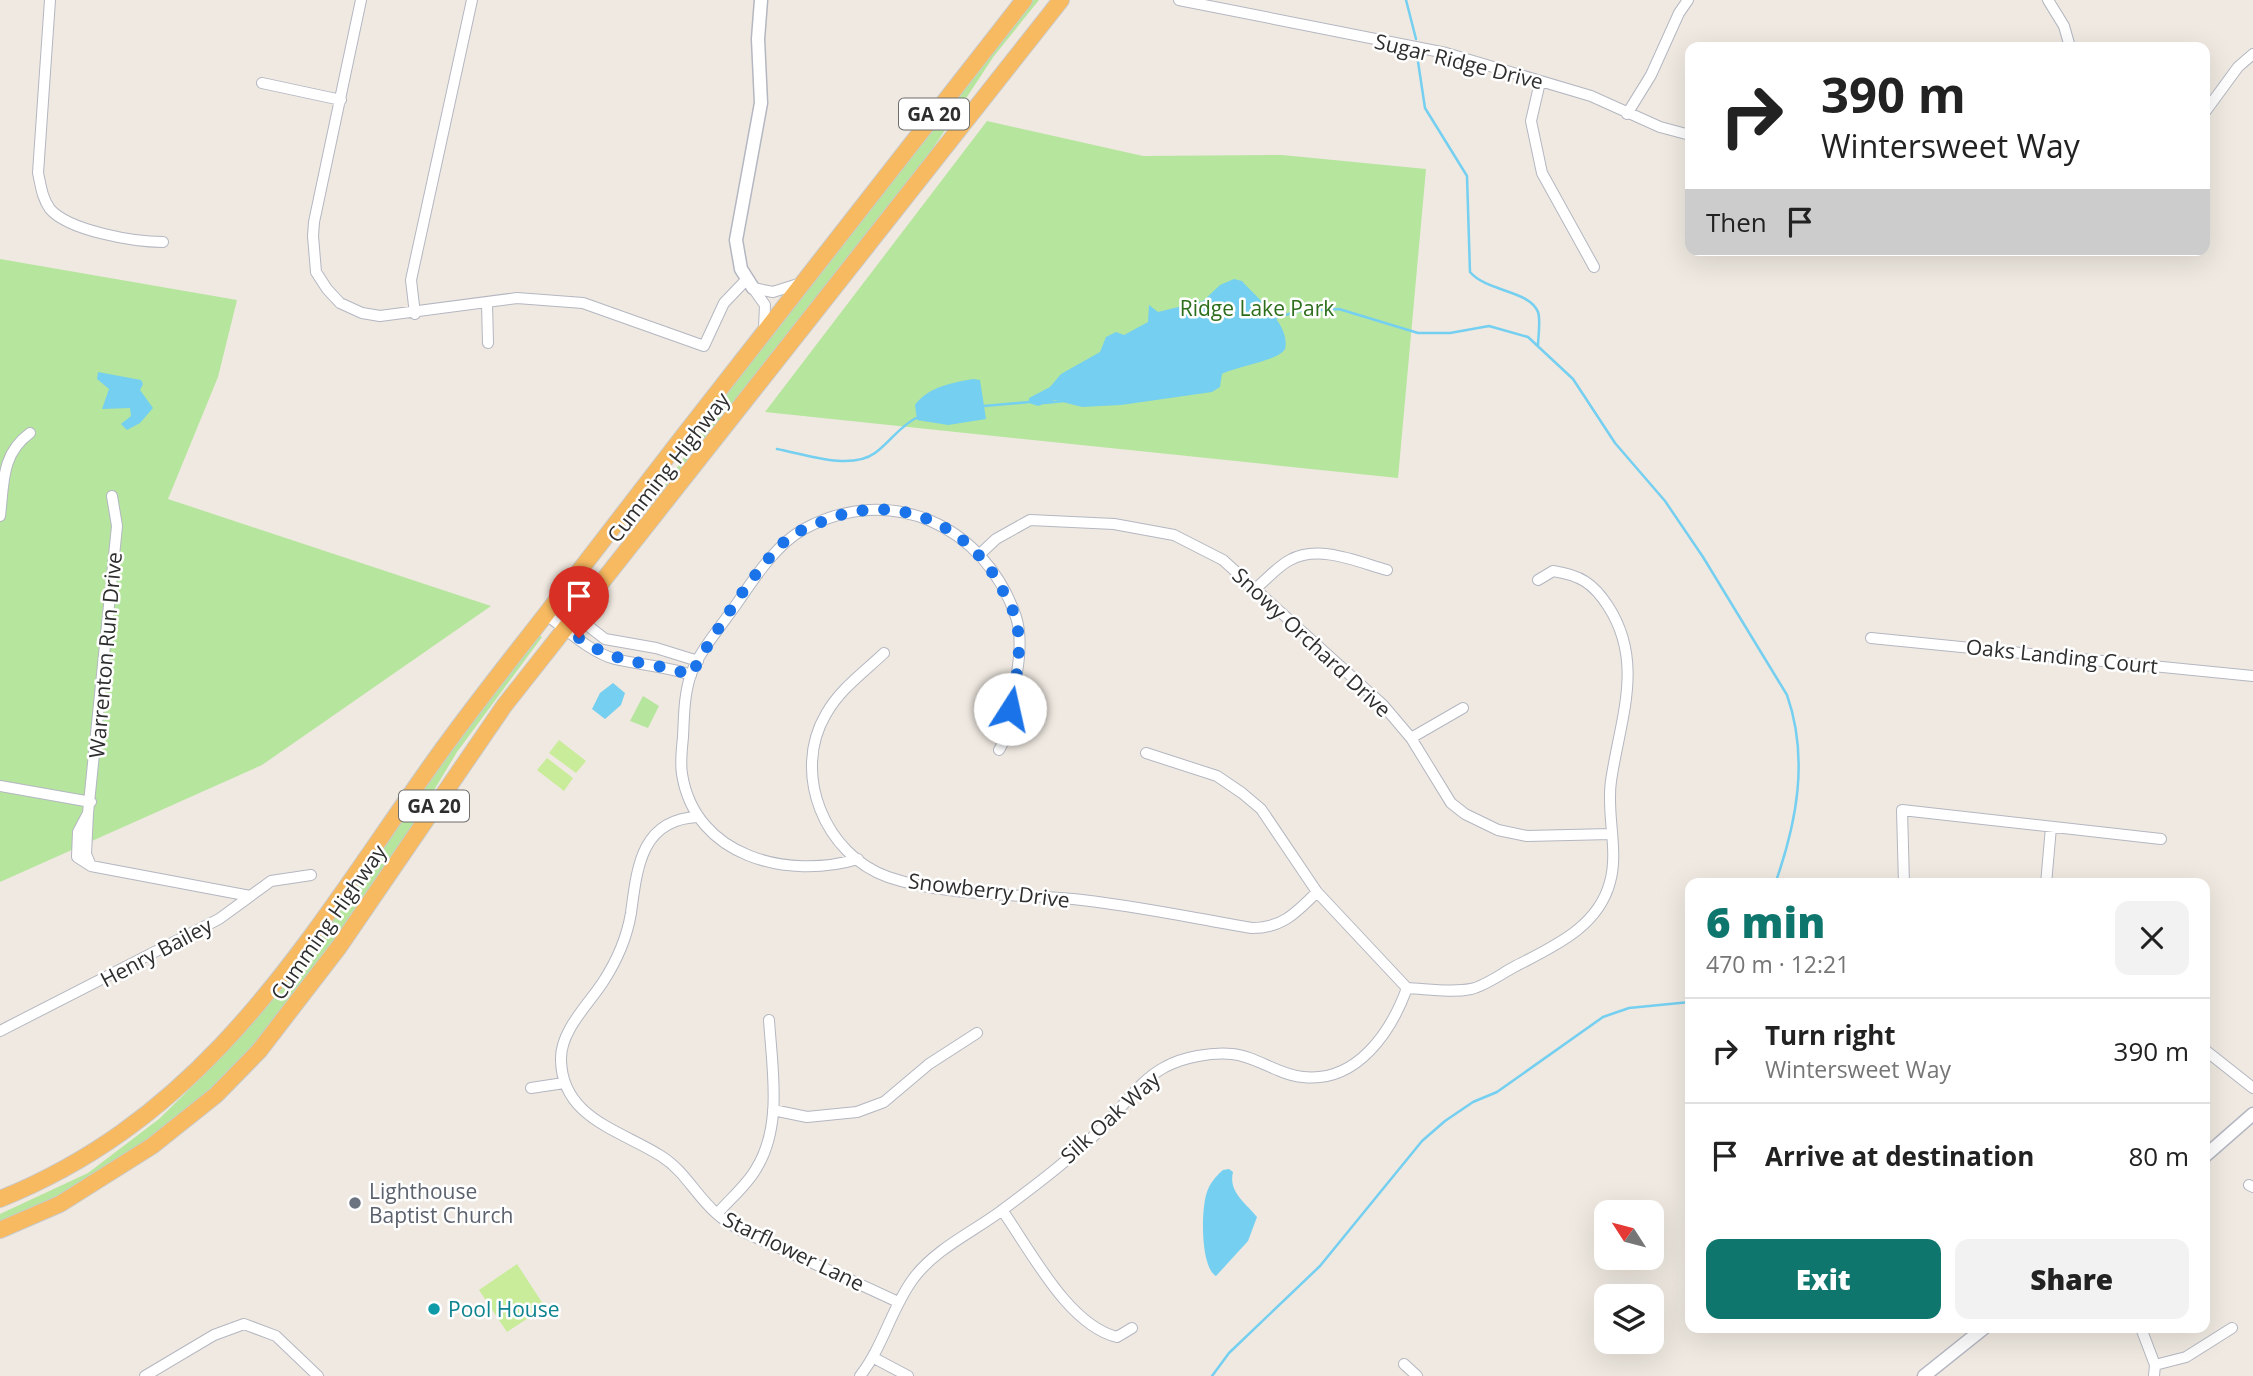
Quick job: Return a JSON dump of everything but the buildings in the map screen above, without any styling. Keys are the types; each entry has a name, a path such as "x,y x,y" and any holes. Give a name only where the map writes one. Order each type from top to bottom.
{"highway":[{"name":"Cumming Highway","path":"0,1199 59,1171 149,1114 239,1028 329,911 462,722 801,282 1024,0"},
{"name":"Cumming Highway","path":"0,1230 60,1204 152,1146 216,1095 259,1051 339,947 504,706 1061,0"}],"street":[{"path":"50,0 38,173 43,198 59,216 87,228 140,242 163,242"},
{"path":"361,0 314,222 316,272 340,303 362,313 380,316 415,314 517,298 583,303 704,345 724,303 750,284"},
{"path":"415,314 411,280 472,0"},
{"path":"761,0 758,39 761,103 754,155 736,230 738,258 767,314 763,332"},
{"name":"Sugar Ridge Drive","path":"1179,0 1446,54 1591,96 1627,114 1685,133"},
{"path":"1627,114 1688,0"},
{"path":"2048,0 2064,26 2069,42"},
{"path":"2210,105 2238,67 2253,54"},
{"path":"1540,82 1531,121 1542,173 1594,267"},
{"path":"262,83 341,100"},
{"path":"750,284 782,292 801,282"},
{"path":"487,303 488,343"},
{"path":"0,516 7,459 16,443 30,433"},
{"name":"Warrenton Run Drive","path":"112,496 117,526 91,802 83,833 86,854 91,866 250,896"},
{"path":"858,859 810,869 774,864 740,852 713,834 698,817 681,774 684,706 691,675 749,586 787,540 835,516 882,509 918,514 959,536 980,554 993,571 1016,617 1019,643 1014,689 999,750"},
{"name":"Snowy Orchard Drive","path":"980,554 996,539 1030,520 1114,524 1174,535 1223,559 1383,705 1411,738 1451,803 1479,821 1527,836 1611,834"},
{"path":"1255,588 1289,560 1307,554 1332,554 1387,570"},
{"path":"1146,753 1217,776 1261,809 1317,892 1408,988 1450,991 1474,989 1581,928 1600,908 1611,881 1610,785 1630,670 1627,646 1619,623 1596,587 1576,574 1553,571 1538,580"},
{"path":"551,608 570,623 592,647 624,660 672,668 691,675"},
{"path":"551,608 570,623 605,639 656,648 698,661"},
{"name":"Oaks Landing Court","path":"1871,638 2253,676"},
{"path":"624,660 628,643"},
{"name":"Snowberry Drive","path":"884,653 839,694 824,717 815,745 814,798 833,837 858,859 887,876 938,887 1077,900 1252,928 1270,928 1292,917 1317,892"},
{"path":"1411,738 1463,708"},
{"path":"0,786 91,802"},
{"path":"1904,878 1902,810 2161,839"},
{"path":"531,1088 564,1083 562,1042 605,978 629,927 638,862 648,842 659,830 681,817 698,817"},
{"path":"2047,878 2051,827"},
{"name":"Henry Bailey","path":"0,1031 219,919 271,881 311,875"},
{"name":"Silk Oak Way","path":"860,1376 874,1358 898,1302 915,1276 945,1249 1002,1210 1091,1139 1144,1083 1164,1067 1187,1059 1233,1054 1303,1077 1327,1076 1349,1067 1372,1052 1388,1029 1408,988"},
{"path":"717,1214 756,1171 767,1148 773,1110 769,1020"},
{"path":"773,1110 807,1117 857,1112 884,1102 929,1063 977,1033"},
{"path":"2210,1054 2253,1087"},
{"name":"Starflower Lane","path":"564,1083 574,1103 592,1119 663,1157 684,1174 717,1214 749,1234 898,1302"},
{"path":"2210,1152 2253,1114"},
{"path":"1002,1210 1077,1315 1102,1333 1118,1337 1132,1328"},
{"path":"150,1375 214,1335 244,1324 276,1336 318,1376"},
{"path":"2143,1333 2155,1370 2186,1357 2231,1328"},
{"path":"1924,1376 1978,1333"},
{"path":"874,1358 908,1376"},
{"path":"1404,1364 1417,1376"}],"green space":[{"path":"1031,0 1039,0 994,56 904,192 586,591 657,497 744,370"},
{"name":"Ridge Lake Park","path":"987,121 1143,156 1282,155 1426,169 1398,478 765,412"},
{"path":"0,259 237,300 218,377 168,499 491,606 262,765 0,882"},
{"path":"537,634 542,637 457,752 384,873 280,1016 233,1071 169,1127 62,1194 0,1221 0,1214 88,1173 159,1119 210,1069 266,1005"},
{"path":"643,696 659,706 648,728 630,721"},
{"path":"559,740 586,761 576,773 549,753"},
{"path":"547,758 573,778 564,791 537,770"},
{"path":"517,1264 545,1307 507,1332 479,1290"}],"water":[{"path":"1234,279 1242,281 1278,321 1283,331 1285,349 1275,357 1222,374 1220,387 1212,392 1121,405 1082,407 1055,400 1038,406 1029,403 1029,398 1050,387 1061,374 1100,352 1106,337 1116,332 1124,335 1148,322 1149,305 1158,312 1203,301 1220,285"},
{"path":"98,372 141,380 143,384 140,390 153,408 140,423 127,430 121,424 131,416 130,408 102,409 109,389 97,379"},
{"path":"980,380 986,419 948,425 917,420 915,405 926,394 948,384"},
{"path":"613,683 625,693 621,705 605,719 592,709 600,693"},
{"path":"1229,1169 1233,1172 1235,1191 1257,1217 1248,1241 1216,1276 1207,1261 1203,1237 1205,1200 1216,1177 1223,1170"}],"waterway":[{"path":"1406,0 1416,39"},
{"path":"1417,55 1425,108 1467,176 1470,272 1477,279 1526,299 1533,305 1539,316 1538,346"},
{"path":"1275,318 1299,311 1339,309 1418,333 1450,333 1489,326 1528,337 1573,379 1615,443 1665,501 1703,557 1787,695 1798,742 1798,790 1789,837 1777,878"},
{"path":"1044,403 1064,401"},
{"path":"984,406 1029,402"},
{"path":"777,449 827,460 853,461 875,453 916,418"},
{"path":"1212,1376 1229,1353 1320,1266 1422,1141 1445,1121 1473,1102 1497,1092 1603,1017 1629,1008 1685,1002"}],"place":[{"name":"Lighthouse Baptist Church","path":"355,1203"},
{"name":"Pool House","path":"434,1309"}],"route":[{"path":"579,638 614,658 672,668 691,675 749,586 787,540 805,528 835,516 882,509 918,514 959,536 980,554 993,571 1016,617 1019,643 1010,709"}]}
